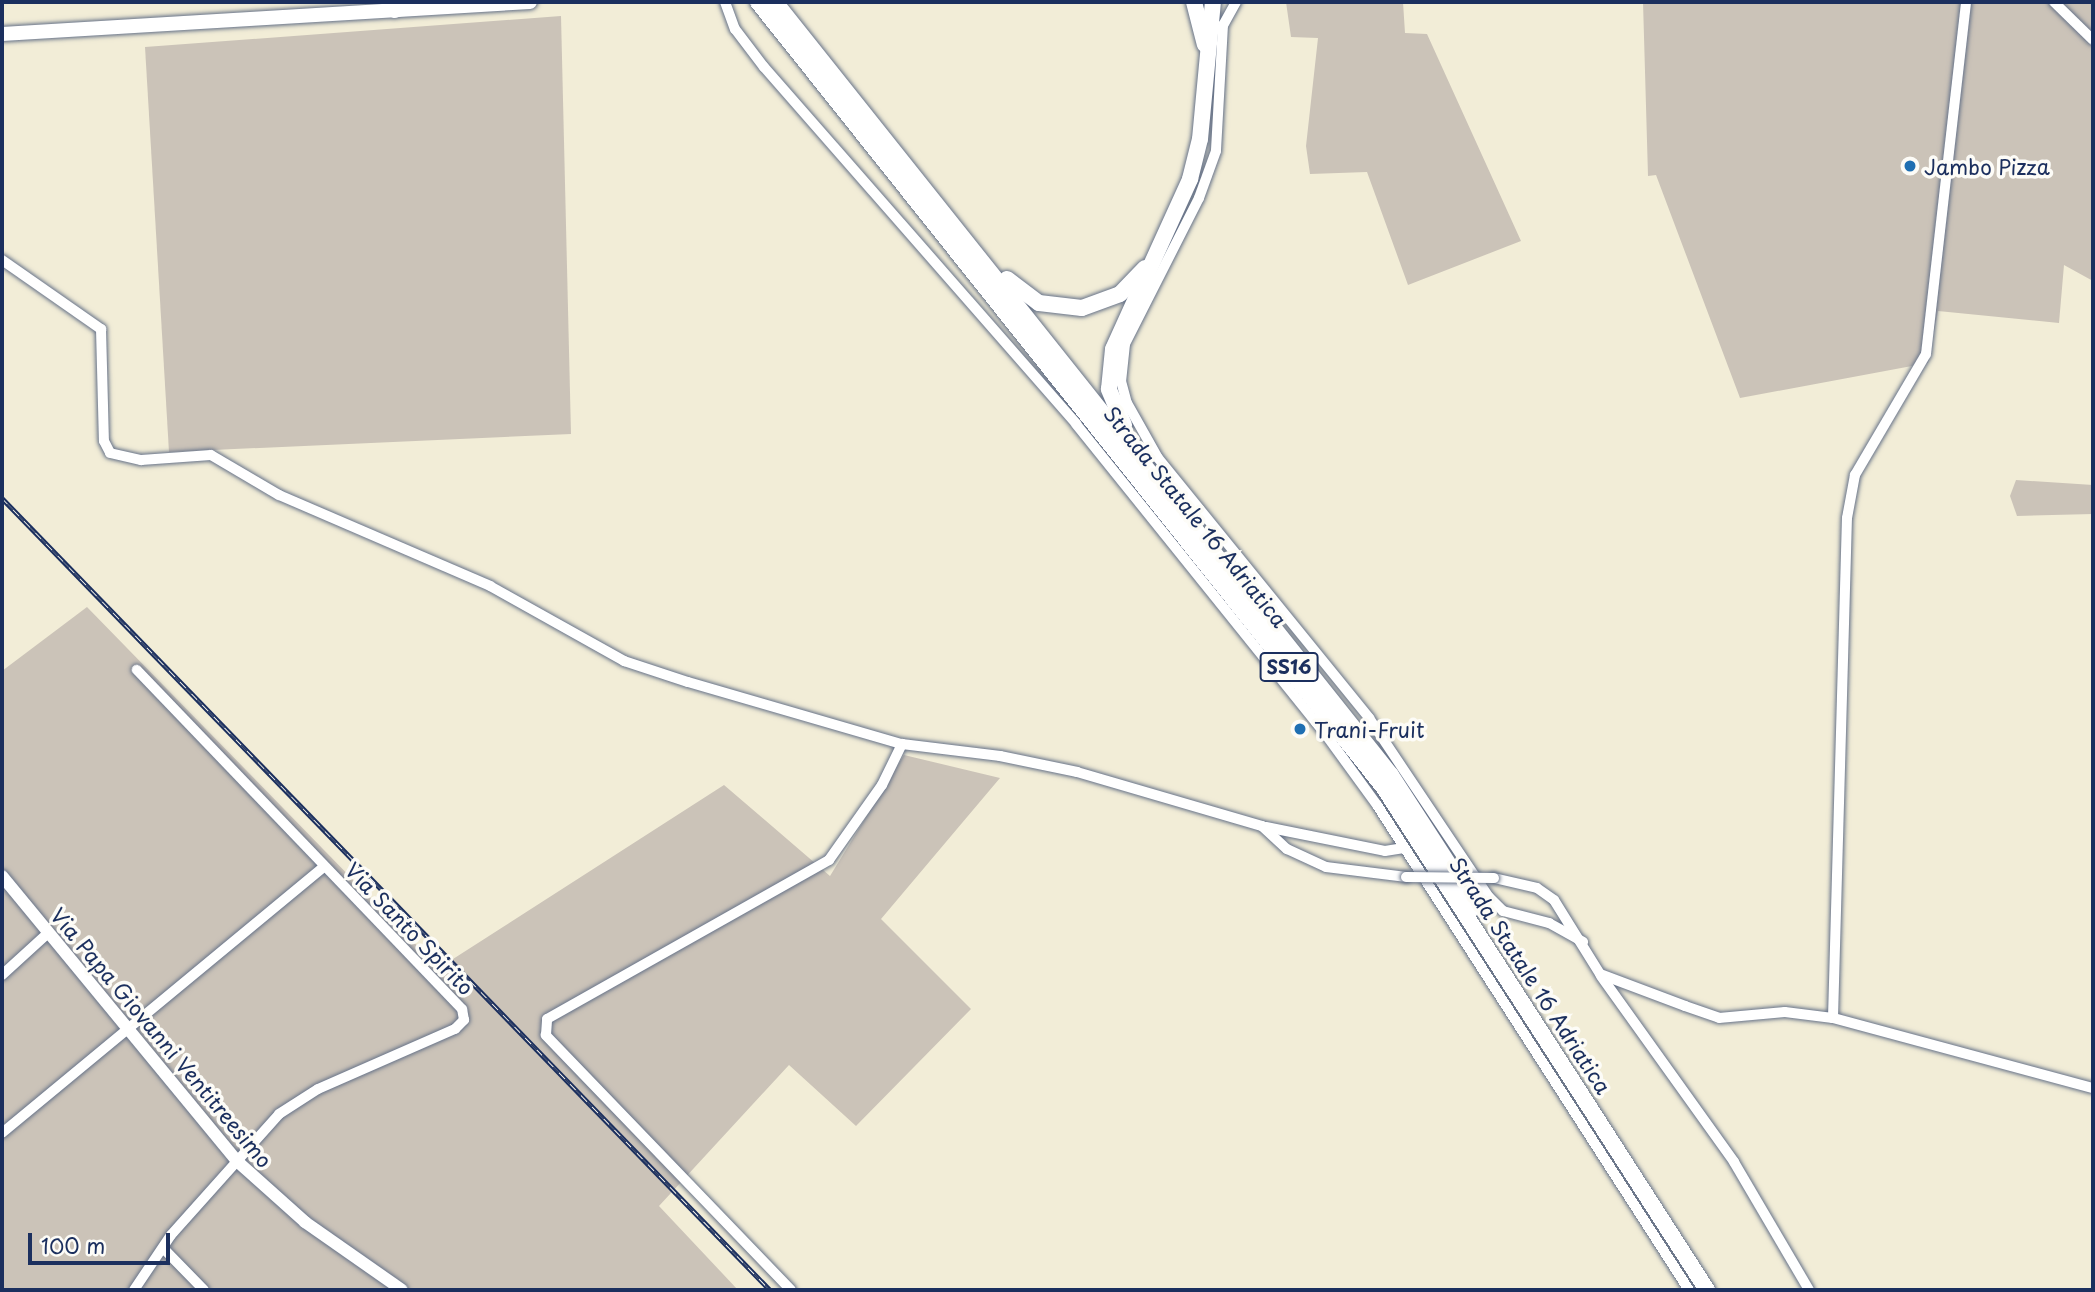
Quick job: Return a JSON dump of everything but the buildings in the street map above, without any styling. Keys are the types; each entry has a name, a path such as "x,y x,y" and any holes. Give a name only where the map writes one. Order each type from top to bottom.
{"highway":[{"path":"390,8 414,2"},
{"name":"SS16","path":"1184,2 1208,15"},
{"name":"SS16","path":"1194,2 1208,15"},
{"path":"1208,15 1220,2"},
{"name":"Strada Statale 16 Adriatica","path":"768,4 912,176 1160,482 1391,775 1716,1290"},
{"name":"Strada Statale 16 Adriatica","path":"768,4 1384,788 1707,1290"},
{"name":"SS16","path":"1160,482 1114,407 1110,389 1113,349 1190,179 1200,139 1208,15"},
{"name":"SS16","path":"912,176 950,210 1004,276 1039,303 1060,308 1103,302 1120,294 1154,259"}],"main road":[{"path":"2,34 390,8 530,2"}],"street":[{"path":"725,2 735,29 764,66 976,307 1324,732 1404,848 1689,1290"},
{"path":"1236,2 1223,25 1216,151 1199,198 1125,344 1121,381 1127,403 1158,458 1369,718 1489,897 1503,911 1549,923 1583,943"},
{"path":"1833,1018 1847,518 1855,475 1926,354 1966,2"},
{"path":"2054,2 2093,40"},
{"path":"2,260 101,329 104,441 110,453 141,460 211,455 279,495 490,586 624,661 902,744 1000,756 1077,772 1262,826 1385,851 1404,848"},
{"name":"Via Santo Spirito","path":"134,1290 163,1248 279,1114 318,1089 454,1030 464,1020 462,1009 137,670"},
{"path":"791,1290 546,1035 547,1019 829,860 882,785 902,744"},
{"path":"1262,826 1287,849 1314,863 1368,876 1494,878 1537,888 1554,900 1600,974 1734,1162 1809,1290"},
{"path":"2,1133 125,1027 324,867"},
{"name":"Via Papa Giovanni Ventitreesimo","path":"2,876 238,1162 305,1222 402,1290"},
{"path":"2,975 48,933"},
{"path":"1600,974 1719,1018 1785,1012 1833,1018 2093,1088"},
{"path":"163,1248 204,1290"}],"shaded area":[{"path":"1286,2 1403,2 1405,33 1427,34 1521,241 1408,285 1367,172 1310,174 1306,146 1318,38 1291,37"},
{"path":"1643,2 2093,2 2093,281 2064,265 2059,323 1938,311 1928,363 1740,398 1656,175 1648,176"},
{"path":"561,16 571,434 169,452 145,47"},
{"path":"2016,480 2093,485 2093,514 2017,516 2010,496"},
{"path":"87,607 439,968 724,785 830,876 904,755 1000,778 881,919 971,1009 856,1126 789,1065 659,1206 738,1290 2,1290 2,671"}],"railway":[{"path":"2,498 770,1290"}],"place":[{"name":"Jambo Pizza","path":"1910,166"},
{"name":"Trani-Fruit","path":"1300,729"}]}
